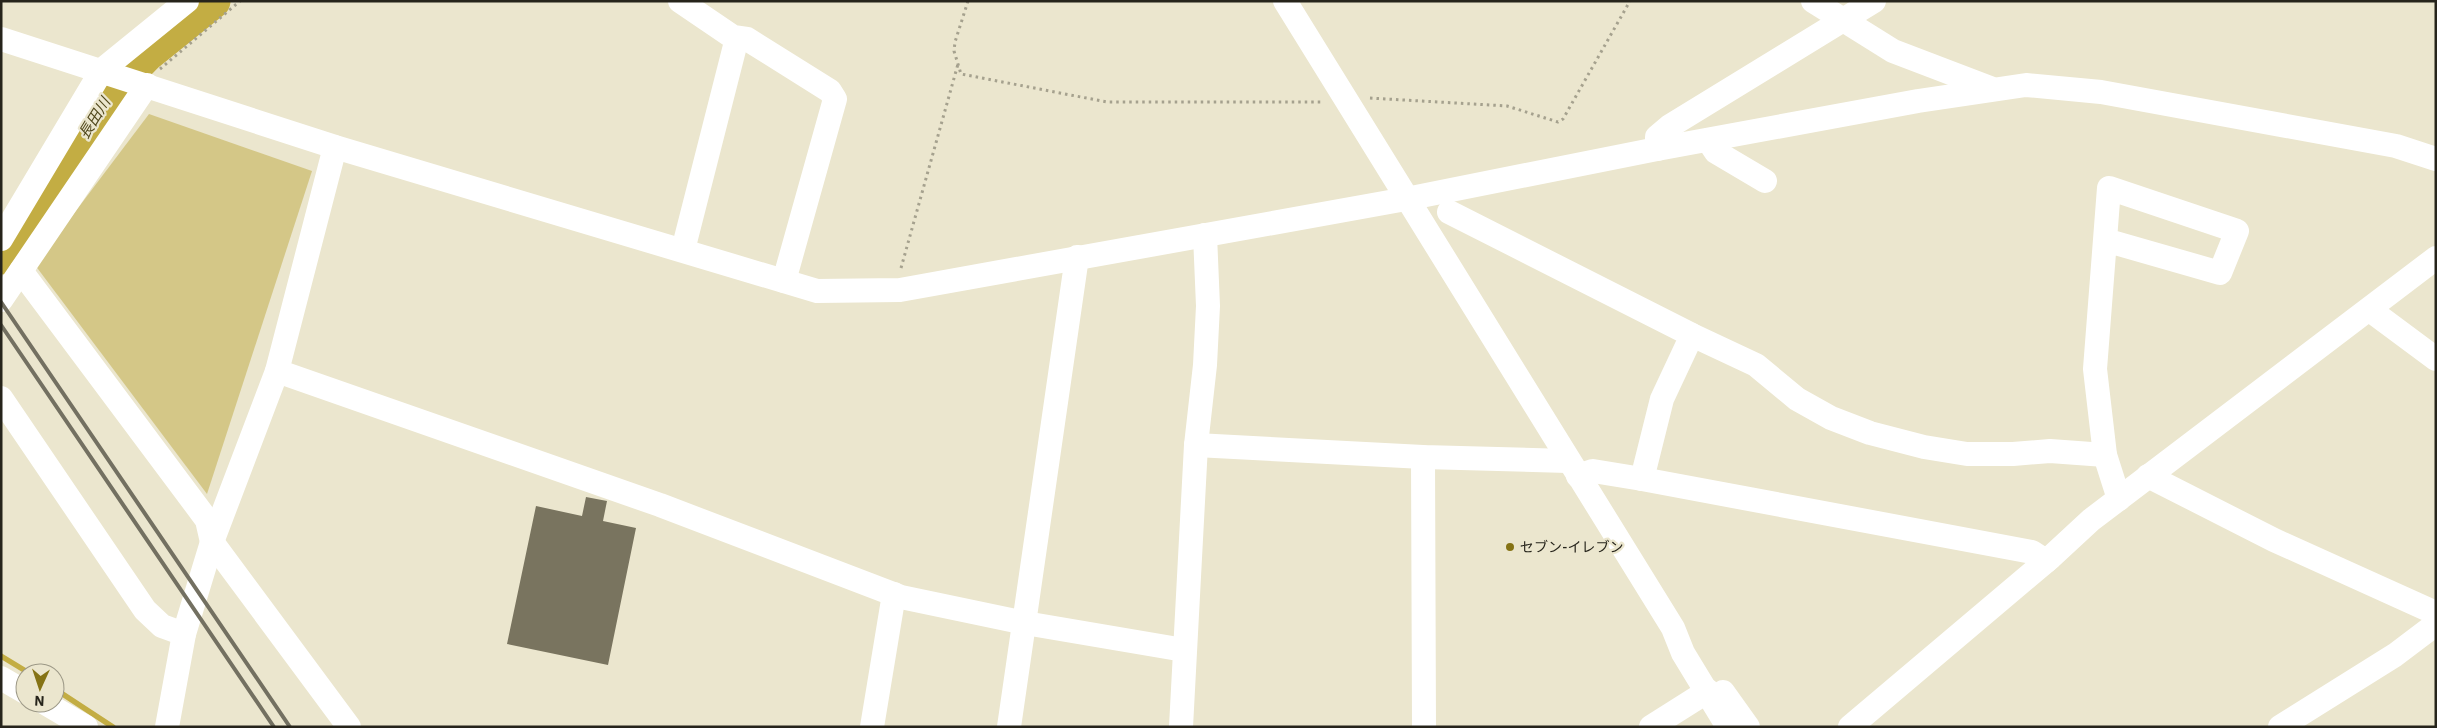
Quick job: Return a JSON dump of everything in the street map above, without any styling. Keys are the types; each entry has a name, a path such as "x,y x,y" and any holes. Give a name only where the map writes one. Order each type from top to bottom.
{"street":[{"path":"1,240 108,72 187,1"},
{"path":"680,1 733,37 747,39 830,91 835,99 784,281"},
{"path":"1285,1 1673,628 1682,653 1708,691 1728,727"},
{"path":"1813,1 1842,21 1893,51 1992,88"},
{"path":"1657,149 1657,137 1670,126 1874,1"},
{"path":"683,250 737,38"},
{"path":"1,39 108,72 335,147 818,291 895,290 1406,199 1657,149 1992,88 2026,85 2100,92 2396,146 2436,159"},
{"path":"1,300 142,83"},
{"path":"1708,140 1716,152 1765,180"},
{"path":"167,727 184,634 212,542 277,371 335,147"},
{"path":"2105,240 2220,273 2237,232 2109,188 2095,369 2105,455 2119,499"},
{"path":"1449,212 1692,335 1756,365 1797,399 1831,418 1870,433 1924,447 1967,454 2013,454 2050,451 2105,455"},
{"path":"1180,727 1196,445 1205,364 1208,306 1205,235"},
{"path":"1009,727 1077,258"},
{"path":"1850,727 2046,561 2091,520 2436,258"},
{"path":"21,271 207,520 212,542 349,727"},
{"path":"2370,310 2436,358"},
{"path":"1642,479 1662,399 1692,335"},
{"path":"277,371 660,505 894,594 1025,623 1184,650"},
{"path":"1,398 145,610 162,626 184,634"},
{"path":"1196,445 1423,457 1573,468 1642,479 2032,552 2046,561"},
{"path":"1423,457 1424,727"},
{"path":"2148,476 2274,540 2429,610 2436,618"},
{"path":"872,727 894,594"},
{"path":"2280,727 2395,655 2436,624"},
{"path":"1673,628 1690,645 1748,727"},
{"path":"1,678 15,686"},
{"path":"1651,727 1708,691"},
{"path":"62,713 86,727"}],"path":[{"path":"142,83 240,1"},
{"path":"968,1 954,51 961,74 1107,102 1331,102 1365,98 1507,106 1558,122 1563,119 1630,1"},
{"path":"895,290 958,64"}],"shaded area":[{"path":"149,114 312,171 207,494 35,265"}],"building":[{"path":"586,497 607,501 603,521 636,528 608,665 507,644 536,506 582,516"}],"waterway":[{"name":"長田川","path":"1,257 41,203 107,95 147,54 213,1"},
{"path":"1,656 15,664"},
{"path":"65,696 113,727"}],"railway":[{"path":"1,302 290,727"},
{"path":"1,325 274,727"}],"place":[{"name":"セブン-イレブン","path":"1510,547"}]}
